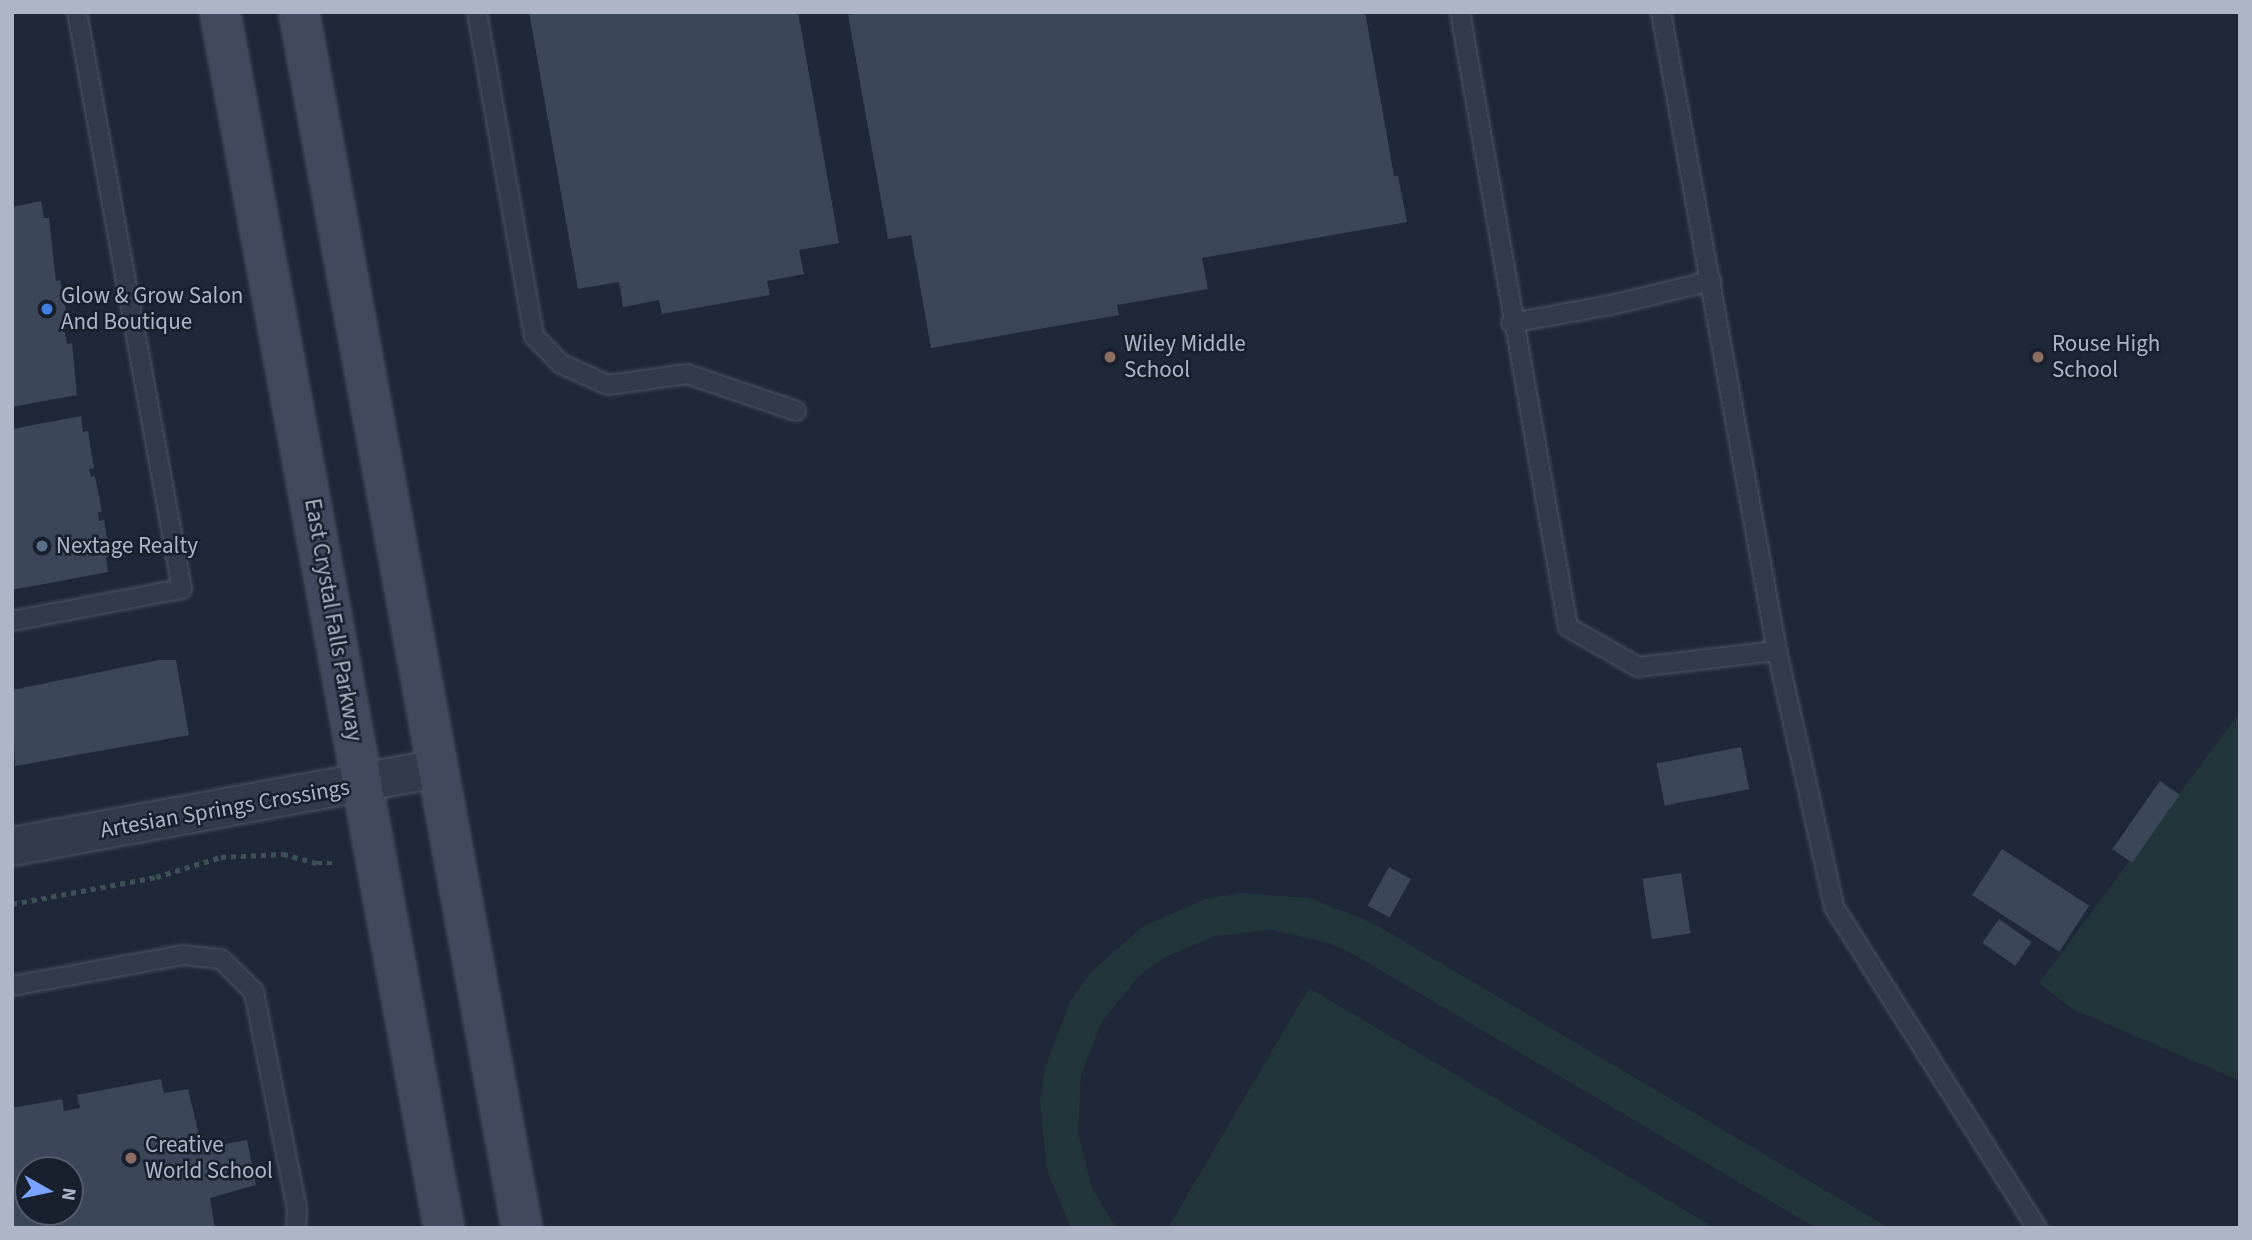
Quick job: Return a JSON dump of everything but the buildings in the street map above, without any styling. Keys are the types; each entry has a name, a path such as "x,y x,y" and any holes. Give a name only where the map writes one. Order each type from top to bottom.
{"main road":[{"name":"East Crystal Falls Parkway","path":"220,12 444,1228"},
{"path":"299,12 522,1228"}],"street":[{"name":"Artesian Springs Crossings","path":"12,846 363,784 437,768"}],"lane":[{"path":"12,621 182,589 77,12"},
{"path":"477,12 534,335 561,364 608,385 687,374 796,411"},
{"path":"1460,12 1511,323 1567,627 1638,667 1777,651"},
{"path":"1661,12 1777,651 1834,907 2037,1228"},
{"path":"1511,323 1711,281"},
{"path":"12,986 182,955 221,959 254,992 297,1209 296,1228"}],"path":[{"path":"12,904 156,877 221,857 283,854 317,863 345,863"}],"green space":[{"path":"2240,712 2240,1081 2072,1009 2039,983"},
{"path":"1240,893 1309,898 1373,923 1889,1228 1816,1228 1355,955 1329,943 1273,930 1215,936 1163,958 1139,976 1102,1021 1081,1075 1078,1132 1092,1188 1116,1228 1071,1228 1047,1170 1040,1101 1045,1067 1070,1002 1090,973 1142,927 1205,899"},
{"path":"1309,988 1715,1228 1168,1228"}],"place":[{"name":"Glow & Grow Salon And Boutique","path":"47,309"},
{"name":"Wiley Middle School","path":"1110,357"},
{"name":"Rouse High School","path":"2038,357"},
{"name":"Nextage Realty","path":"42,546"},
{"name":"Creative World School","path":"131,1158"}]}
